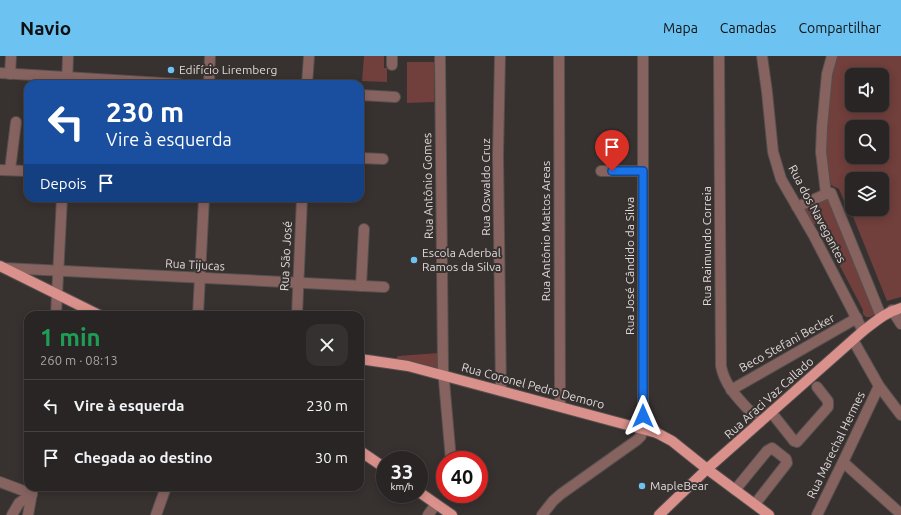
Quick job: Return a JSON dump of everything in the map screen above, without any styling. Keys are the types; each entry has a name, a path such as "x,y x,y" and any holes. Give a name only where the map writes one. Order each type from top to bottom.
{"main road":[{"path":"2,267 91,311"},
{"name":"Rua Araci Vaz Callado","path":"659,515 707,469 852,340 882,316 897,309"},
{"name":"Rua Coronel Pedro Demoro","path":"364,359 408,366 656,432 672,442 735,490 756,509 769,515"},
{"path":"643,416 656,432"},
{"path":"364,454 376,462"},
{"path":"428,498 452,515"}],"street":[{"path":"11,56 5,74 58,80"},
{"path":"67,80 68,56"},
{"path":"209,80 210,56"},
{"path":"308,80 309,56"},
{"name":"Rua Antônio Gomes","path":"440,56 443,375 450,451"},
{"name":"Rua Oswaldo Cruz","path":"500,56 498,155 501,391"},
{"name":"Rua Antônio Mattos Areas","path":"559,56 560,406"},
{"name":"Rua José Cândido da Silva","path":"642,428 643,56"},
{"name":"Rua Raimundo Correia","path":"719,56 721,366 724,377 731,390 760,422"},
{"name":"Rua dos Navegantes","path":"762,56 773,152 781,179 863,331"},
{"path":"826,194 822,169 821,133 827,74 832,56"},
{"path":"364,95 395,97"},
{"path":"16,122 5,170 24,171"},
{"path":"364,158 383,159"},
{"path":"600,171 643,171"},
{"path":"797,207 831,193 882,316"},
{"path":"56,311 62,202"},
{"path":"198,311 204,202"},
{"name":"Rua São José","path":"297,311 302,202"},
{"path":"361,286 364,229"},
{"name":"Rua Tijucas","path":"2,267 384,287"},
{"path":"897,309 901,324"},
{"name":"Beco Stefani Becker","path":"731,390 857,318"},
{"path":"852,340 879,386 901,415"},
{"path":"771,412 794,441 797,442 828,407 828,401 818,386"},
{"name":"Rua Marechal Hermes","path":"817,515 844,462 879,386"},
{"path":"542,515 553,501 561,494 638,440 641,436 642,428"},
{"path":"735,490 767,451 772,448 786,459 787,463 756,509"},
{"path":"844,462 901,514"},
{"path":"0,482 24,488"},
{"path":"12,515 19,503 32,491"},
{"path":"28,515 33,491"},
{"path":"156,515 165,491"},
{"path":"428,515 436,504"}],"shaded area":[{"path":"364,56 384,56 384,68 387,68 387,82 362,80"},
{"path":"837,56 901,56 901,297 887,301 853,216 889,216 889,172 845,172 845,203 839,189 831,185 828,169 826,137 828,104"},
{"path":"407,62 434,62 434,102 407,103"},
{"path":"829,197 875,314 870,317 866,317 863,314 863,310 818,224 812,225 803,212 805,207"},
{"path":"438,353 438,369 397,361 396,359 398,356"}],"place":[{"name":"Edifício Liremberg","path":"171,70"},
{"name":"Escola Aderbal Ramos da Silva","path":"414,260"},
{"name":"MapleBear","path":"642,486"}],"route":[{"path":"612,171 643,171 643,416"}]}
